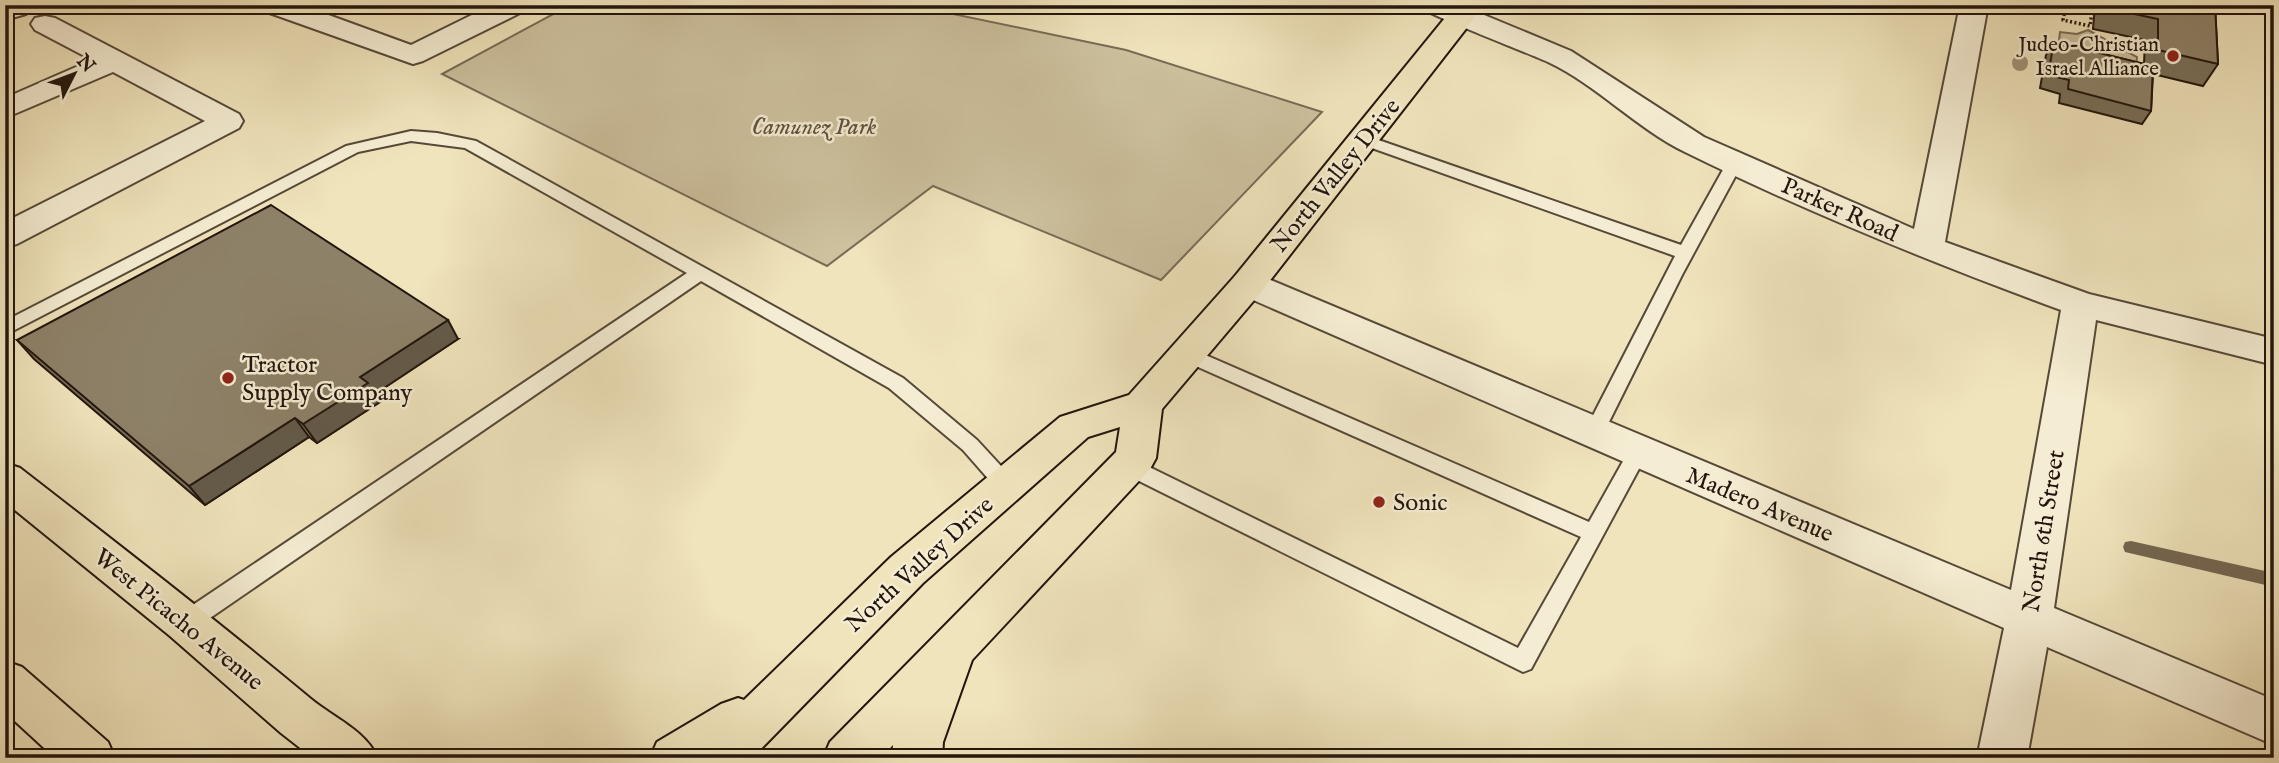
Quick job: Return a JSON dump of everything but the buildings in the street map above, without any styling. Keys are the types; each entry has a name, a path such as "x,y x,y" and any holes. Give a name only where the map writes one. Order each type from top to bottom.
{"main road":[{"name":"North Valley Drive","path":"718,758 907,570 1074,427 1143,405 1248,284 1364,140 1453,8"},
{"path":"848,758 1136,458 1143,405"},
{"name":"West Picacho Avenue","path":"5,480 186,622 298,718 353,758"},
{"path":"917,758 918,742 954,647"},
{"path":"5,682 71,750"},
{"path":"675,758 782,693"}],"street":[{"path":"274,5 413,55 514,5"},
{"path":"1927,248 1974,5"},
{"name":"Parker Road","path":"1453,8 1561,57 1693,144 1927,248 2080,304 2274,352"},
{"path":"5,236 228,121 45,24"},
{"path":"5,109 114,61"},
{"name":"Madero Avenue","path":"1248,284 2274,723"},
{"name":"North 6th Street","path":"2002,758 2029,620 2080,304"}],"lane":[{"path":"5,329 352,149 395,136 429,135 470,144 896,383 970,445 1006,485"},
{"path":"1364,140 1685,253"},
{"path":"1594,433 1685,253 1735,162"},
{"path":"186,622 700,273"},
{"path":"1187,354 1594,533"},
{"path":"1128,466 1523,662 1638,452"}],"path":[{"path":"2066,5 2063,20 2090,26 2093,5"}],"green space":[{"name":"Camunez Park","path":"570,5 910,5 1126,50 1322,112 1161,280 933,186 827,266 442,74"},
{"path":"2088,30 2137,57 2136,68 2058,49 2060,32 2077,34"}],"waterway":[{"path":"2131,547 2274,580"}],"place":[{"name":"Judeo-Christian Israel Alliance","path":"2173,56"},
{"name":"Tractor Supply Company","path":"228,378"},
{"name":"Sonic","path":"1379,502"}]}
